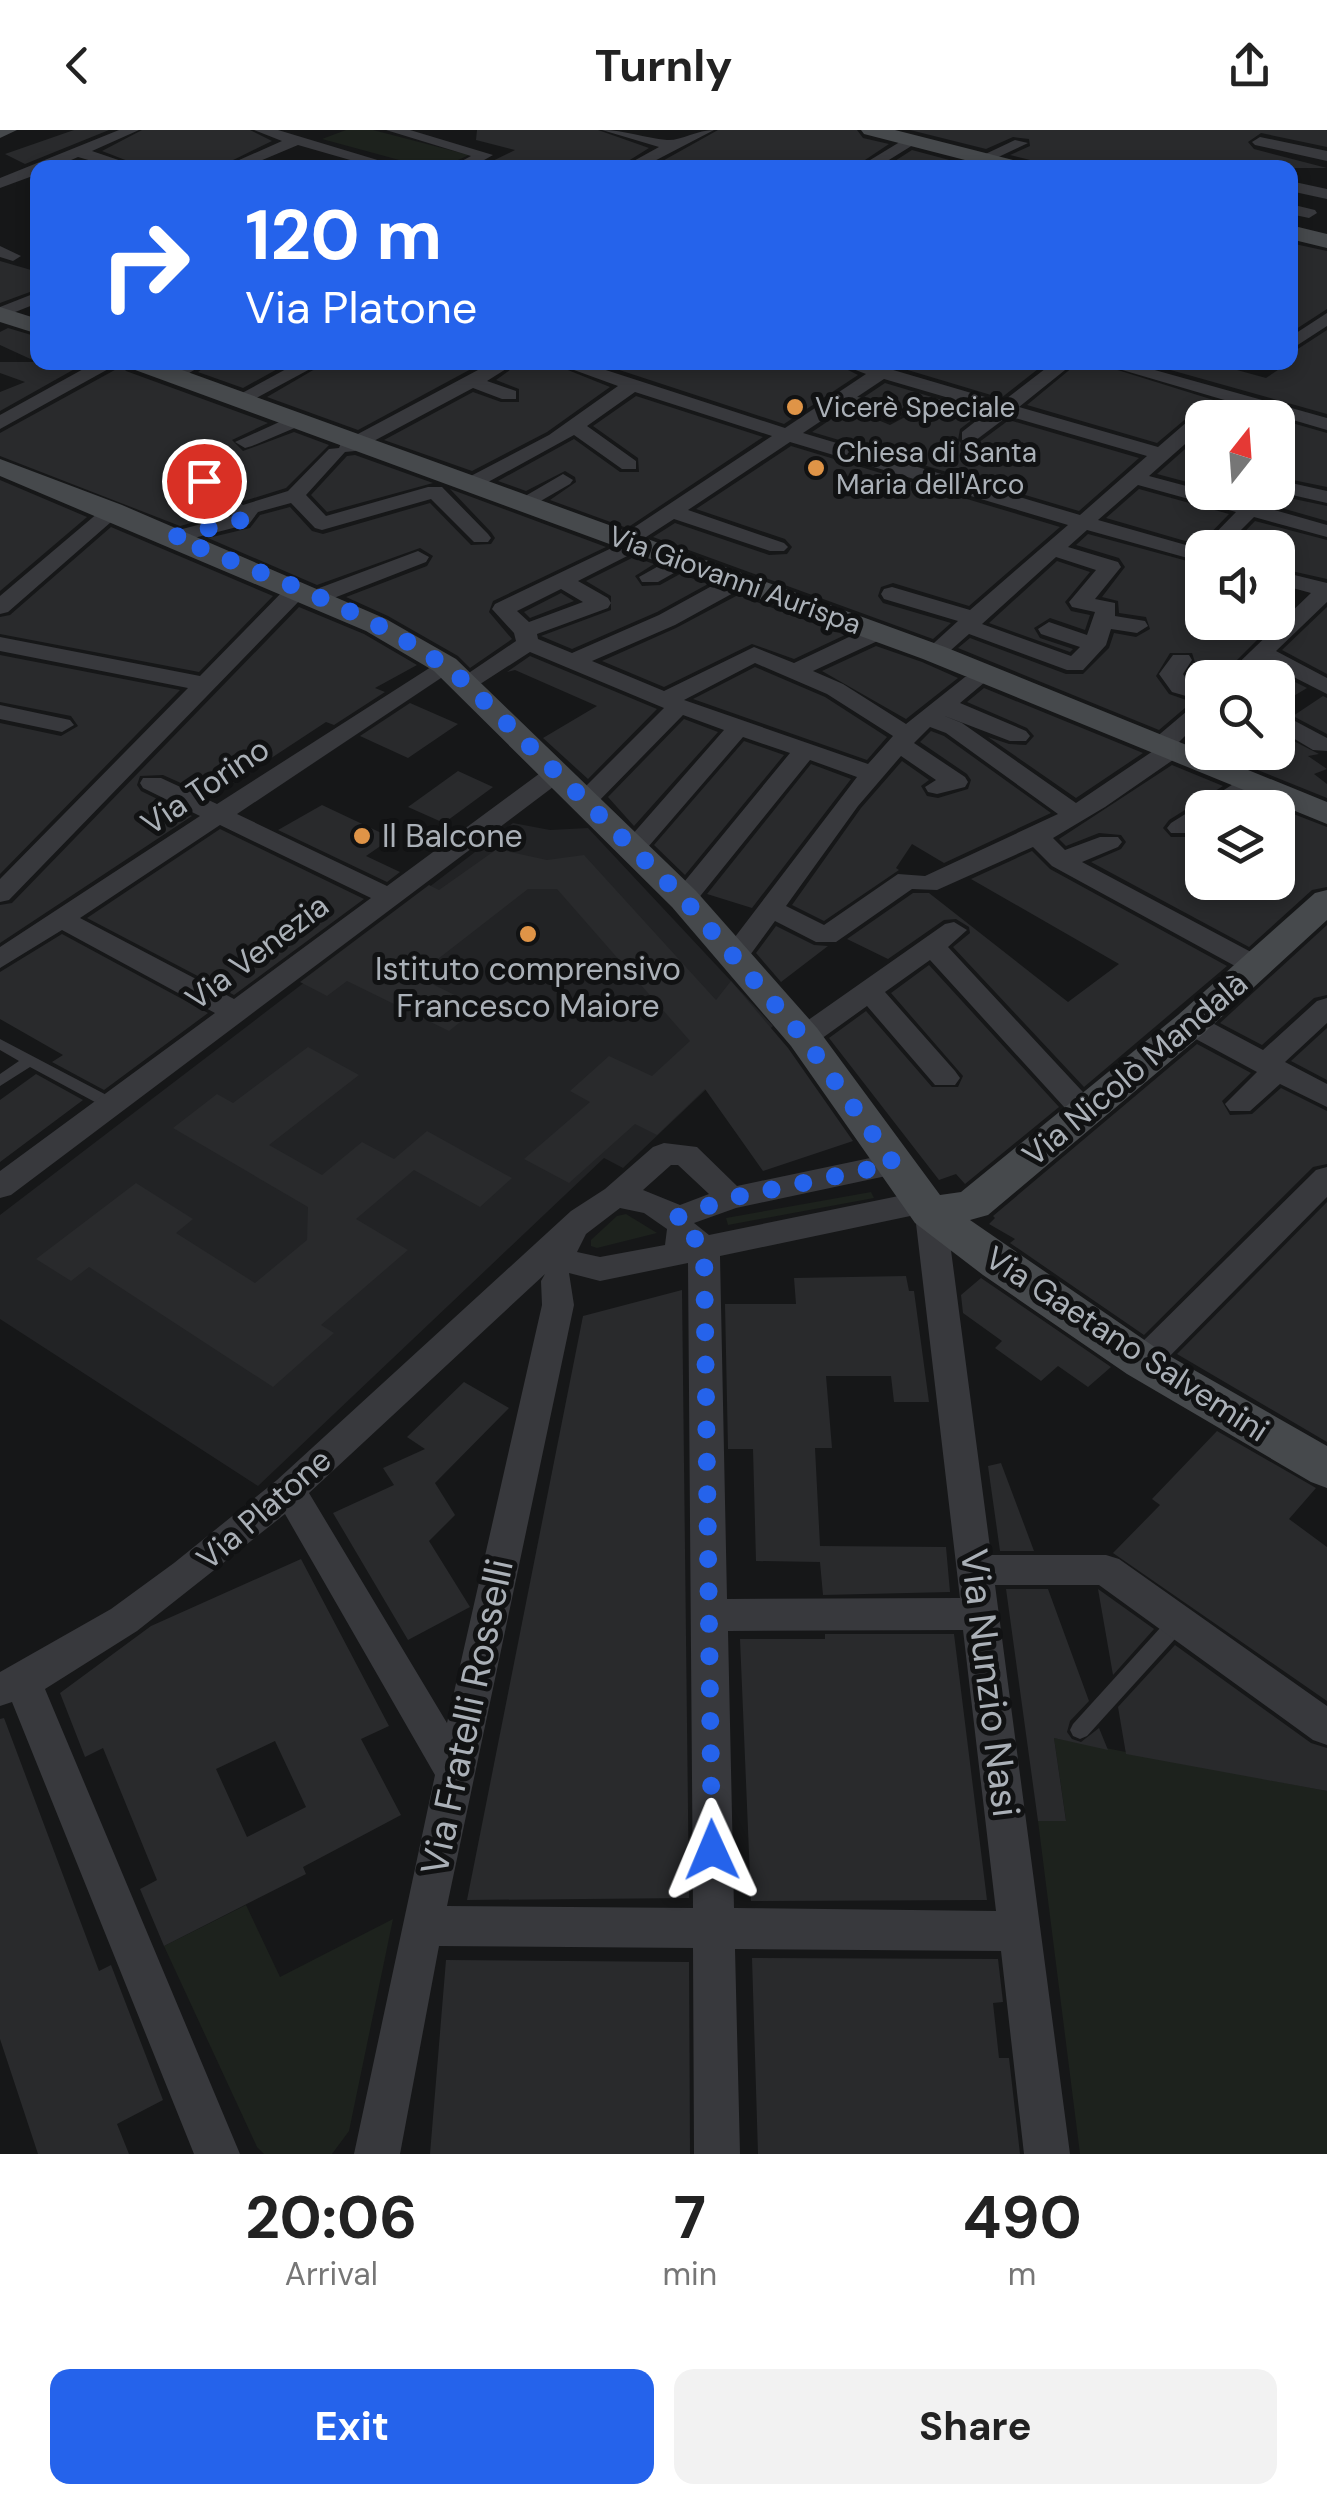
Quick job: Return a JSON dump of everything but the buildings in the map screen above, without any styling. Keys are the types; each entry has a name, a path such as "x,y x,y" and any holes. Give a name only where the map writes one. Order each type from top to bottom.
{"main road":[{"path":"870,130 993,160"},
{"path":"1298,234 1327,241"},
{"path":"0,313 30,324"},
{"name":"Via Giovanni Aurispa","path":"187,370 240,400 296,420 348,448 476,469 525,502 934,653 1327,814"},
{"name":"Via Gaetano Salvemini","path":"0,467 112,510 376,625 455,674 684,899 804,1038 927,1207 998,1264 1143,1362 1327,1469"},
{"name":"Via Nicolò Mandalà","path":"927,1207 973,1205 1192,1024 1327,901"}],"street":[{"path":"261,130 371,160"},
{"path":"246,160 332,130"},
{"path":"394,130 484,155 473,160"},
{"path":"419,137 435,130"},
{"path":"609,130 671,138 702,131"},
{"path":"650,130 671,138"},
{"path":"1276,130 1260,142 1327,156"},
{"path":"58,160 128,136"},
{"path":"639,160 671,138"},
{"path":"878,160 912,140"},
{"path":"986,158 1020,142"},
{"path":"77,152 106,160"},
{"path":"251,158 257,160"},
{"path":"361,160 365,158"},
{"path":"0,184 30,172"},
{"path":"0,184 26,193"},
{"path":"1298,188 1327,194"},
{"path":"1298,211 1309,214"},
{"path":"0,313 30,300"},
{"path":"1298,339 1327,318"},
{"path":"0,423 95,370"},
{"path":"240,400 298,370"},
{"path":"174,537 242,520 251,508 295,495 348,448 494,370"},
{"path":"584,370 787,435 1185,550"},
{"path":"605,377 616,370"},
{"path":"871,370 1160,454"},
{"path":"968,436 1055,370"},
{"path":"1137,370 1327,424"},
{"path":"873,774 672,703 571,662 526,637 503,609 564,582 632,542 787,435 846,403 881,373"},
{"path":"473,382 509,394"},
{"path":"476,469 508,462 575,427 595,408 632,385"},
{"path":"1225,400 1229,397"},
{"path":"245,442 296,420"},
{"path":"575,427 629,465"},
{"path":"934,653 1185,433"},
{"path":"567,455 600,444"},
{"path":"204,476 204,481 237,511 247,514"},
{"path":"1134,478 1185,492"},
{"path":"525,502 563,480"},
{"path":"1295,490 1327,497"},
{"path":"295,495 322,524 352,512 397,504 435,491 481,538"},
{"path":"0,607 112,510"},
{"path":"1229,530 1250,510 1327,531"},
{"path":"672,511 777,548"},
{"path":"892,594 1075,665 1095,645 1107,608 1080,602 1110,566 1052,549"},
{"path":"0,894 203,684 305,594 418,557"},
{"path":"650,577 680,560"},
{"path":"571,662 666,620 738,581"},
{"name":"Via Torino","path":"0,959 220,815 455,674 526,637 591,615 600,603 564,582"},
{"path":"1295,582 1327,590"},
{"path":"1253,660 1327,590"},
{"path":"1104,621 1138,626"},
{"path":"1049,628 1095,645"},
{"path":"794,671 849,649 876,632"},
{"path":"0,644 203,684"},
{"path":"1261,652 1317,682"},
{"path":"585,801 672,703 754,654 835,689 956,782 937,787"},
{"path":"1181,660 1171,674 1185,689"},
{"path":"734,956 902,739 973,682"},
{"path":"936,710 954,728 1073,813"},
{"path":"936,710 1018,736"},
{"path":"0,712 62,726"},
{"path":"1295,725 1319,736"},
{"path":"633,849 739,726"},
{"path":"772,909 826,936 907,880 928,884 1037,836 1096,802 1168,746 1185,726"},
{"path":"684,899 804,751"},
{"name":"Via Venezia","path":"0,1187 556,773"},
{"path":"1237,790 1251,780"},
{"path":"152,783 390,896"},
{"path":"1180,828 1185,825"},
{"path":"1037,836 1061,861 1256,966"},
{"path":"1061,861 1109,842"},
{"path":"62,920 236,1012"},
{"path":"804,1038 943,938 1086,1112"},
{"path":"870,991 945,1078"},
{"path":"1240,1104 1327,1007"},
{"path":"1192,1024 1327,1097"},
{"name":"Via Platone","path":"12,1685 172,1586 288,1490 596,1207 616,1197 664,1154 686,1154 731,1198"},
{"path":"685,1238 731,1198 894,1164"},
{"path":"1143,1362 1327,1178"},
{"path":"616,1197 636,1197 658,1204 685,1238 709,1615 717,2154"},
{"path":"503,1295 600,1269 685,1238 927,1207"},
{"name":"Via Nunzio Nasi","path":"927,1207 1022,1931 1047,2154"},
{"path":"564,1238 560,1250 566,1261 600,1269"},
{"name":"Via Fratelli Rosselli","path":"378,2154 454,1772 558,1305 557,1280"},
{"path":"288,1490 454,1772"},
{"path":"975,1570 1106,1570 1327,1728"},
{"path":"709,1615 980,1614"},
{"path":"12,1685 217,2154"},
{"path":"422,1926 1022,1931"}],"lane":[{"path":"1,1045 112,1104"},
{"path":"0,1081 30,1060"},
{"path":"1080,1730 1178,1622"}],"shaded area":[{"path":"346,130 373,130 469,155 458,160 399,160 322,139"},
{"path":"513,823 550,830 588,828 773,1026 623,1168 604,1158 258,1486 0,1319 0,1215"},
{"path":"871,1192 874,1198 728,1225 726,1218"},
{"path":"626,1214 657,1233 597,1248 591,1246 591,1240 617,1216"},
{"path":"1054,1738 1327,1791 1327,2154 1080,2154 1038,1821 1066,1820"},
{"path":"246,1905 280,1977 393,1919 349,2131 332,2154 264,2154 257,2147 164,1946"}],"tunnel":[{"path":"853,405 874,411"}],"place":[{"name":"Vicerè Speciale","path":"795,407"},
{"name":"Chiesa di Santa Maria dell'Arco","path":"816,468"},
{"name":"Il Balcone","path":"362,836"},
{"name":"Istituto comprensivo Francesco Maiore","path":"528,934"}],"route":[{"path":"204,481 237,511 247,514 242,520 174,537 376,625 445,665 466,683 684,899 804,1038 894,1164 731,1198 675,1218 684,1232 704,1248 712,1850"}]}
